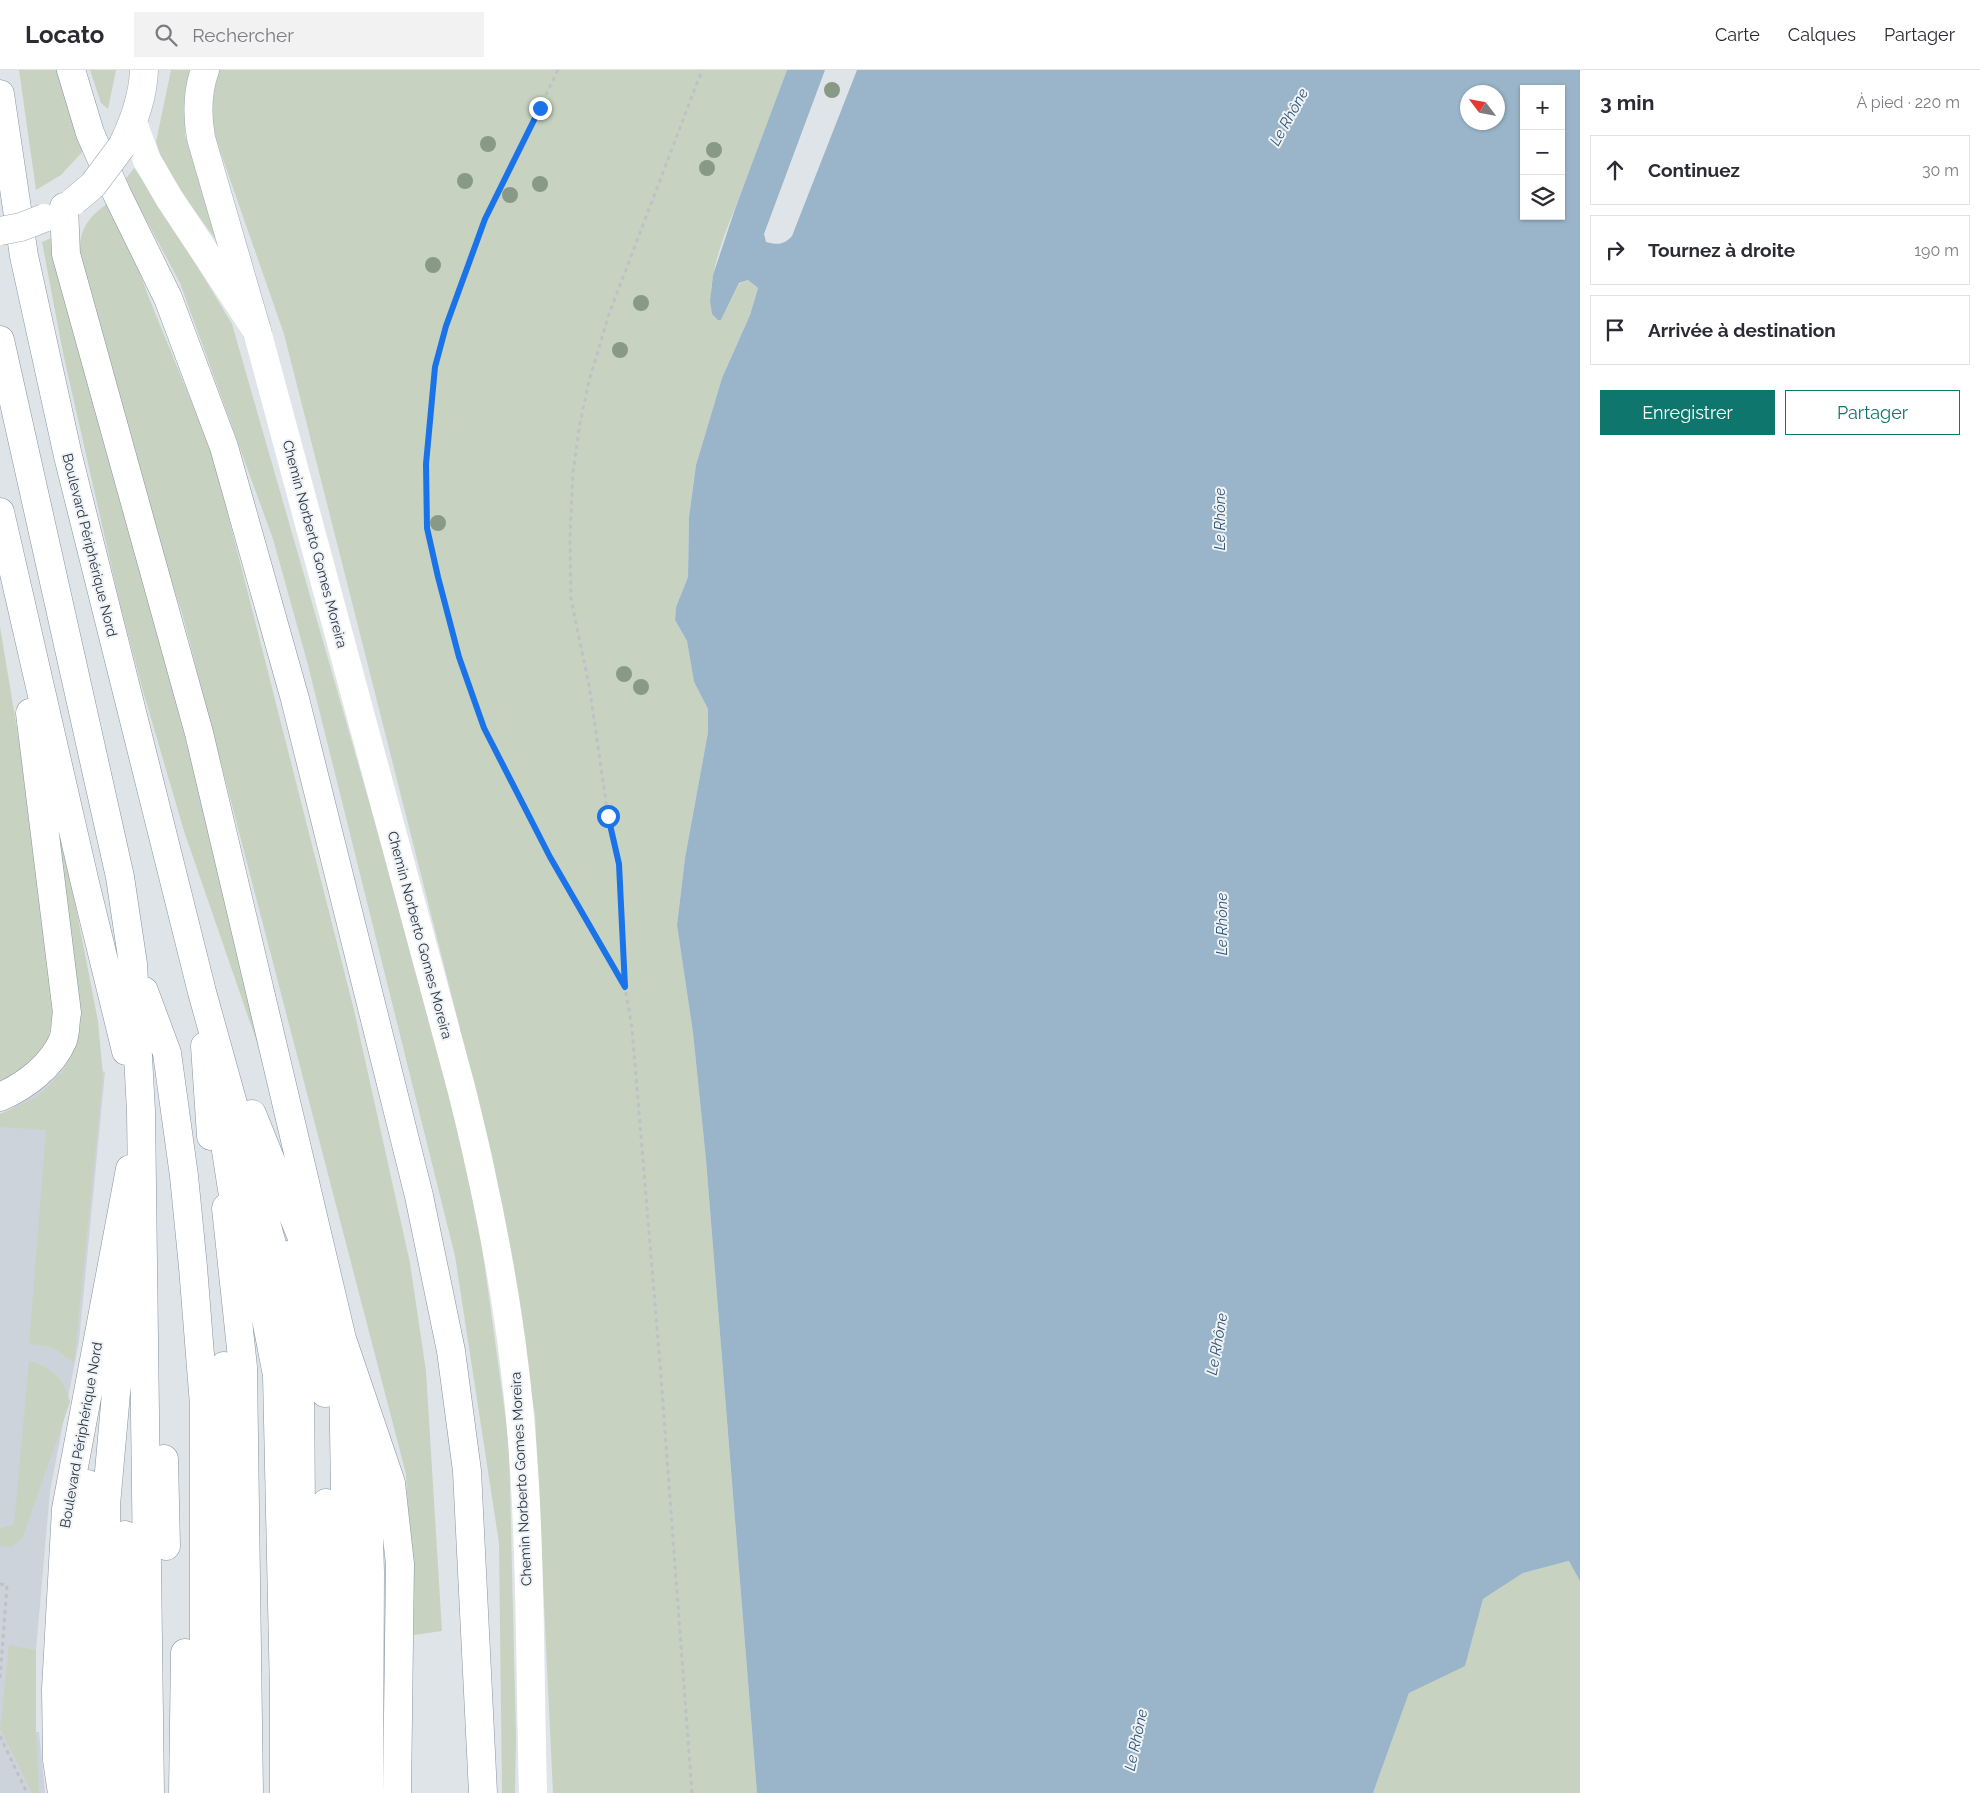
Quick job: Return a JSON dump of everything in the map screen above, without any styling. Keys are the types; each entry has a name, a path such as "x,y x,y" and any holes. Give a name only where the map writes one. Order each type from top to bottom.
{"main road":[{"path":"71,70 93,140 168,298 224,447 295,699 419,1196 452,1351 467,1471 483,1793"},
{"path":"205,70 198,100 201,138 258,331"},
{"path":"0,231 60,209 93,185 128,134 145,72"},
{"name":"Boulevard Périphérique Nord","path":"0,94 24,256 68,456 202,992"},
{"name":"Chemin Norberto Gomes Moreira","path":"128,134 147,160 169,198 258,331 484,1179 514,1362 520,1421 526,1523 533,1793"},
{"path":"60,209 66,254 198,733 342,1339 348,1696 346,1793"},
{"name":"Boulevard Périphérique Nord","path":"0,340 120,876 133,964 140,1111 167,1500 166,1793"},
{"path":"0,512 140,1111 106,1505 108,1753 112,1793"},
{"path":"0,1097 28,1082 44,1068 63,1040 67,1013 23,658 21,604"},
{"path":"133,964 167,1053 184,1176 204,1405 204,1793"},
{"path":"202,992 342,1339 365,1402 390,1484 400,1564 397,1793"},
{"path":"202,992 224,1363 227,1793"},
{"path":"202,992 243,1367 249,1793"},
{"path":"202,992 259,1373 266,1694 265,1793"},
{"path":"202,992 277,1375 284,1684 284,1793"},
{"path":"202,992 290,1308 300,1374 304,1793"},
{"path":"202,992 324,1348 328,1695 326,1793"},
{"name":"Boulevard Périphérique Nord","path":"62,1793 57,1760 56,1689 66,1509 140,1111"},
{"name":"Boulevard Périphérique Nord","path":"86,1793 83,1690 84,1508 140,1111"},
{"name":"Boulevard Périphérique Nord","path":"130,1793 125,1510 140,1111"},
{"name":"Boulevard Périphérique Nord","path":"140,1111 150,1793"},
{"path":"365,1402 370,1572 369,1793"},
{"path":"184,1793 186,1549 203,1497"},
{"path":"467,1793 479,1686"}],"path":[{"path":"558,70 485,219 446,326 435,367 426,464 425,501 427,528 438,577 459,657 484,728 550,857 625,987"},
{"path":"692,1793 660,1354 632,1028 625,987 619,864 608,816 589,686 571,600 570,537 573,473 580,422 589,381 609,314 702,70"},
{"path":"0,1584 7,1585 0,1680"},
{"path":"0,1736 27,1793"}],"shaded area":[{"path":"66,1061 105,1072 79,1341 50,1491 36,1650 36,1732 39,1732 45,1793 0,1793 0,1114 12,1109"}],"green space":[{"path":"19,70 57,70 70,111 86,148 61,175 36,190"},
{"path":"90,70 116,70 108,109 101,103"},
{"path":"171,70 190,70 186,93 185,135 221,247 164,168 156,142"},
{"path":"219,70 787,70 727,229 712,281 712,313 721,320 739,284 748,280 758,288 750,315 722,378 696,465 689,517 688,577 676,607 675,620 687,641 694,682 708,709 708,732 685,858 677,925 693,1033 706,1160 757,1793 553,1793 535,1415 492,1155 284,334 216,139 212,96"},
{"path":"134,168 160,204 232,324 397,899 475,1196 509,1442 516,1739 515,1793 502,1793 499,1543 455,1256 308,665 273,539 180,283 125,180"},
{"path":"113,200 149,298 212,452 354,1010 410,1263 426,1371 442,1631 414,1635 406,1474 182,613 139,481 77,261 80,240 86,225 96,212"},
{"path":"54,237 57,264 247,966 262,1057 184,831 143,691 119,600 63,353 42,242"},
{"path":"0,627 26,783 55,999 48,1043 37,1060 0,1084"},
{"path":"63,841 98,1021 103,1076 74,1363 52,1347 29,1344 46,1130 0,1127 0,1114 37,1097 64,1070 75,1044 59,842"},
{"path":"29,1361 44,1366 56,1375 68,1394 70,1402 22,1539 12,1547 0,1546 0,1528 14,1525"},
{"path":"1570,1561 1580,1581 1580,1793 1373,1793 1409,1693 1465,1665 1483,1599 1523,1573"},
{"path":"9,1645 36,1650 36,1732 39,1793 32,1793 0,1729"}],"water":[{"name":"Le Rhône","path":"787,70 825,70 764,234 766,242 774,244 783,243 792,236 857,70 1580,70 1580,1581 1569,1561 1523,1573 1483,1599 1465,1666 1409,1693 1373,1793 757,1793 706,1160 693,1033 677,925 685,858 708,732 708,709 694,682 687,641 675,620 676,607 688,577 689,517 696,465 722,378 750,315 758,288 748,280 739,283 721,320 718,320 712,314 710,301 713,275 734,212"}],"route":[{"path":"540,108 485,219 461,280 446,326 435,367 426,464 425,501 427,528 459,657 484,728 550,857 625,987 619,864 608,816"}]}
